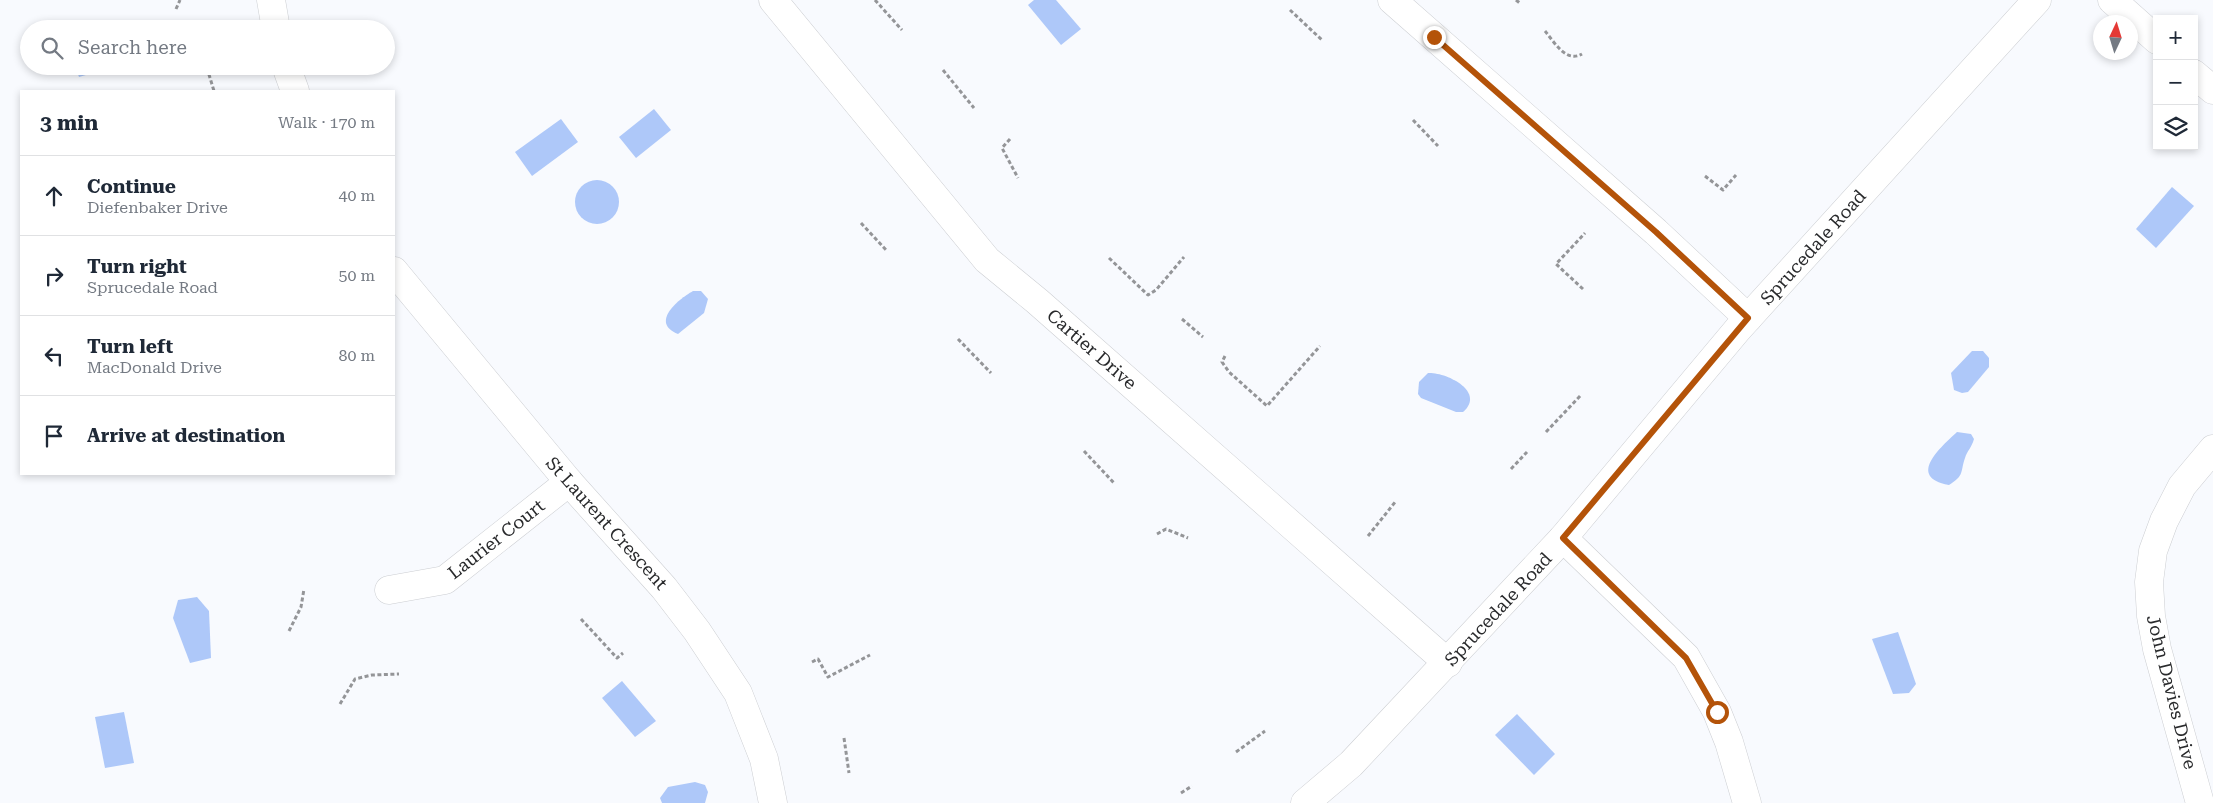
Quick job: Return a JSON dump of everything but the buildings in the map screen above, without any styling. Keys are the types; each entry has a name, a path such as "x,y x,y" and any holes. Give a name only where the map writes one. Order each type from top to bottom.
{"street":[{"path":"271,0 274,20"},
{"name":"Cartier Drive","path":"773,0 987,260 1037,300 1448,663"},
{"path":"1392,0 1656,232 1748,318"},
{"name":"Sprucedale Road","path":"1305,803 1351,764 1448,663 1563,538 1748,318 2037,0"},
{"path":"2112,0 2153,36"},
{"path":"289,75 295,90"},
{"path":"2198,77 2213,90"},
{"name":"St Laurent Crescent","path":"395,272 569,482 664,588 697,631 738,693 764,759 773,803"},
{"name":"John Davies Drive","path":"2200,803 2157,649 2151,616 2149,582 2153,551 2164,522 2182,486 2213,449"},
{"name":"Laurier Court","path":"389,590 445,580 569,482"},
{"path":"1563,538 1686,658 1717,712 1729,742 1747,803"}],"path":[{"path":"176,9 180,0"},
{"path":"875,0 902,30"},
{"path":"1516,0 1521,4"},
{"path":"1290,10 1323,41"},
{"path":"1545,31 1560,49 1570,57 1582,54"},
{"path":"943,70 974,108"},
{"path":"209,75 214,90"},
{"path":"1413,120 1438,146"},
{"path":"1010,139 1002,148 1018,178"},
{"path":"1705,176 1723,190 1736,175"},
{"path":"861,223 887,251"},
{"path":"1583,289 1556,264 1585,233"},
{"path":"1109,258 1148,295 1156,290 1184,257"},
{"path":"1182,319 1203,337"},
{"path":"958,339 991,373"},
{"path":"1225,356 1222,362 1229,372 1267,406 1320,346"},
{"path":"1546,432 1581,395"},
{"path":"1084,451 1114,483"},
{"path":"1511,469 1527,452"},
{"path":"1368,536 1396,501"},
{"path":"1157,534 1166,529 1188,538"},
{"path":"289,631 301,607 304,589"},
{"path":"581,619 617,658 623,653"},
{"path":"812,662 818,659 828,677 870,655"},
{"path":"340,704 343,696 355,679 372,675 399,674"},
{"path":"1236,752 1265,731"},
{"path":"844,738 849,773"},
{"path":"1181,793 1192,786"}],"water":[{"path":"1034,0 1056,0 1081,29 1061,45 1028,5"},
{"path":"654,109 671,130 636,158 619,137"},
{"path":"561,119 578,142 532,176 515,152"},
{"path":"597,180 609,184 615,190 619,202 615,214 609,220 597,224 585,220 579,214 575,202 579,190 585,184"},
{"path":"2172,187 2194,206 2156,248 2136,229"},
{"path":"693,291 701,291 708,299 704,313 678,334 666,324 666,318 680,300"},
{"path":"1972,351 1983,351 1989,358 1989,367 1968,392 1962,393 1954,390 1951,373"},
{"path":"1428,373 1445,376 1461,385 1467,391 1470,397 1469,405 1463,412 1456,412 1421,398 1418,394 1419,382"},
{"path":"1957,432 1971,434 1974,439 1960,476 1949,485 1936,481 1930,475 1928,469 1936,453"},
{"path":"197,597 209,611 211,658 190,663 173,618 178,600"},
{"path":"1898,632 1916,684 1909,693 1893,694 1872,639"},
{"path":"622,681 656,721 635,737 602,698"},
{"path":"124,712 134,763 105,768 95,717"},
{"path":"1517,714 1555,754 1534,775 1495,735"},
{"path":"695,782 705,785 708,792 705,803 662,803 660,798 668,787"}],"route":[{"path":"1434,37 1656,232 1748,318 1563,538 1686,658 1717,712"}]}
